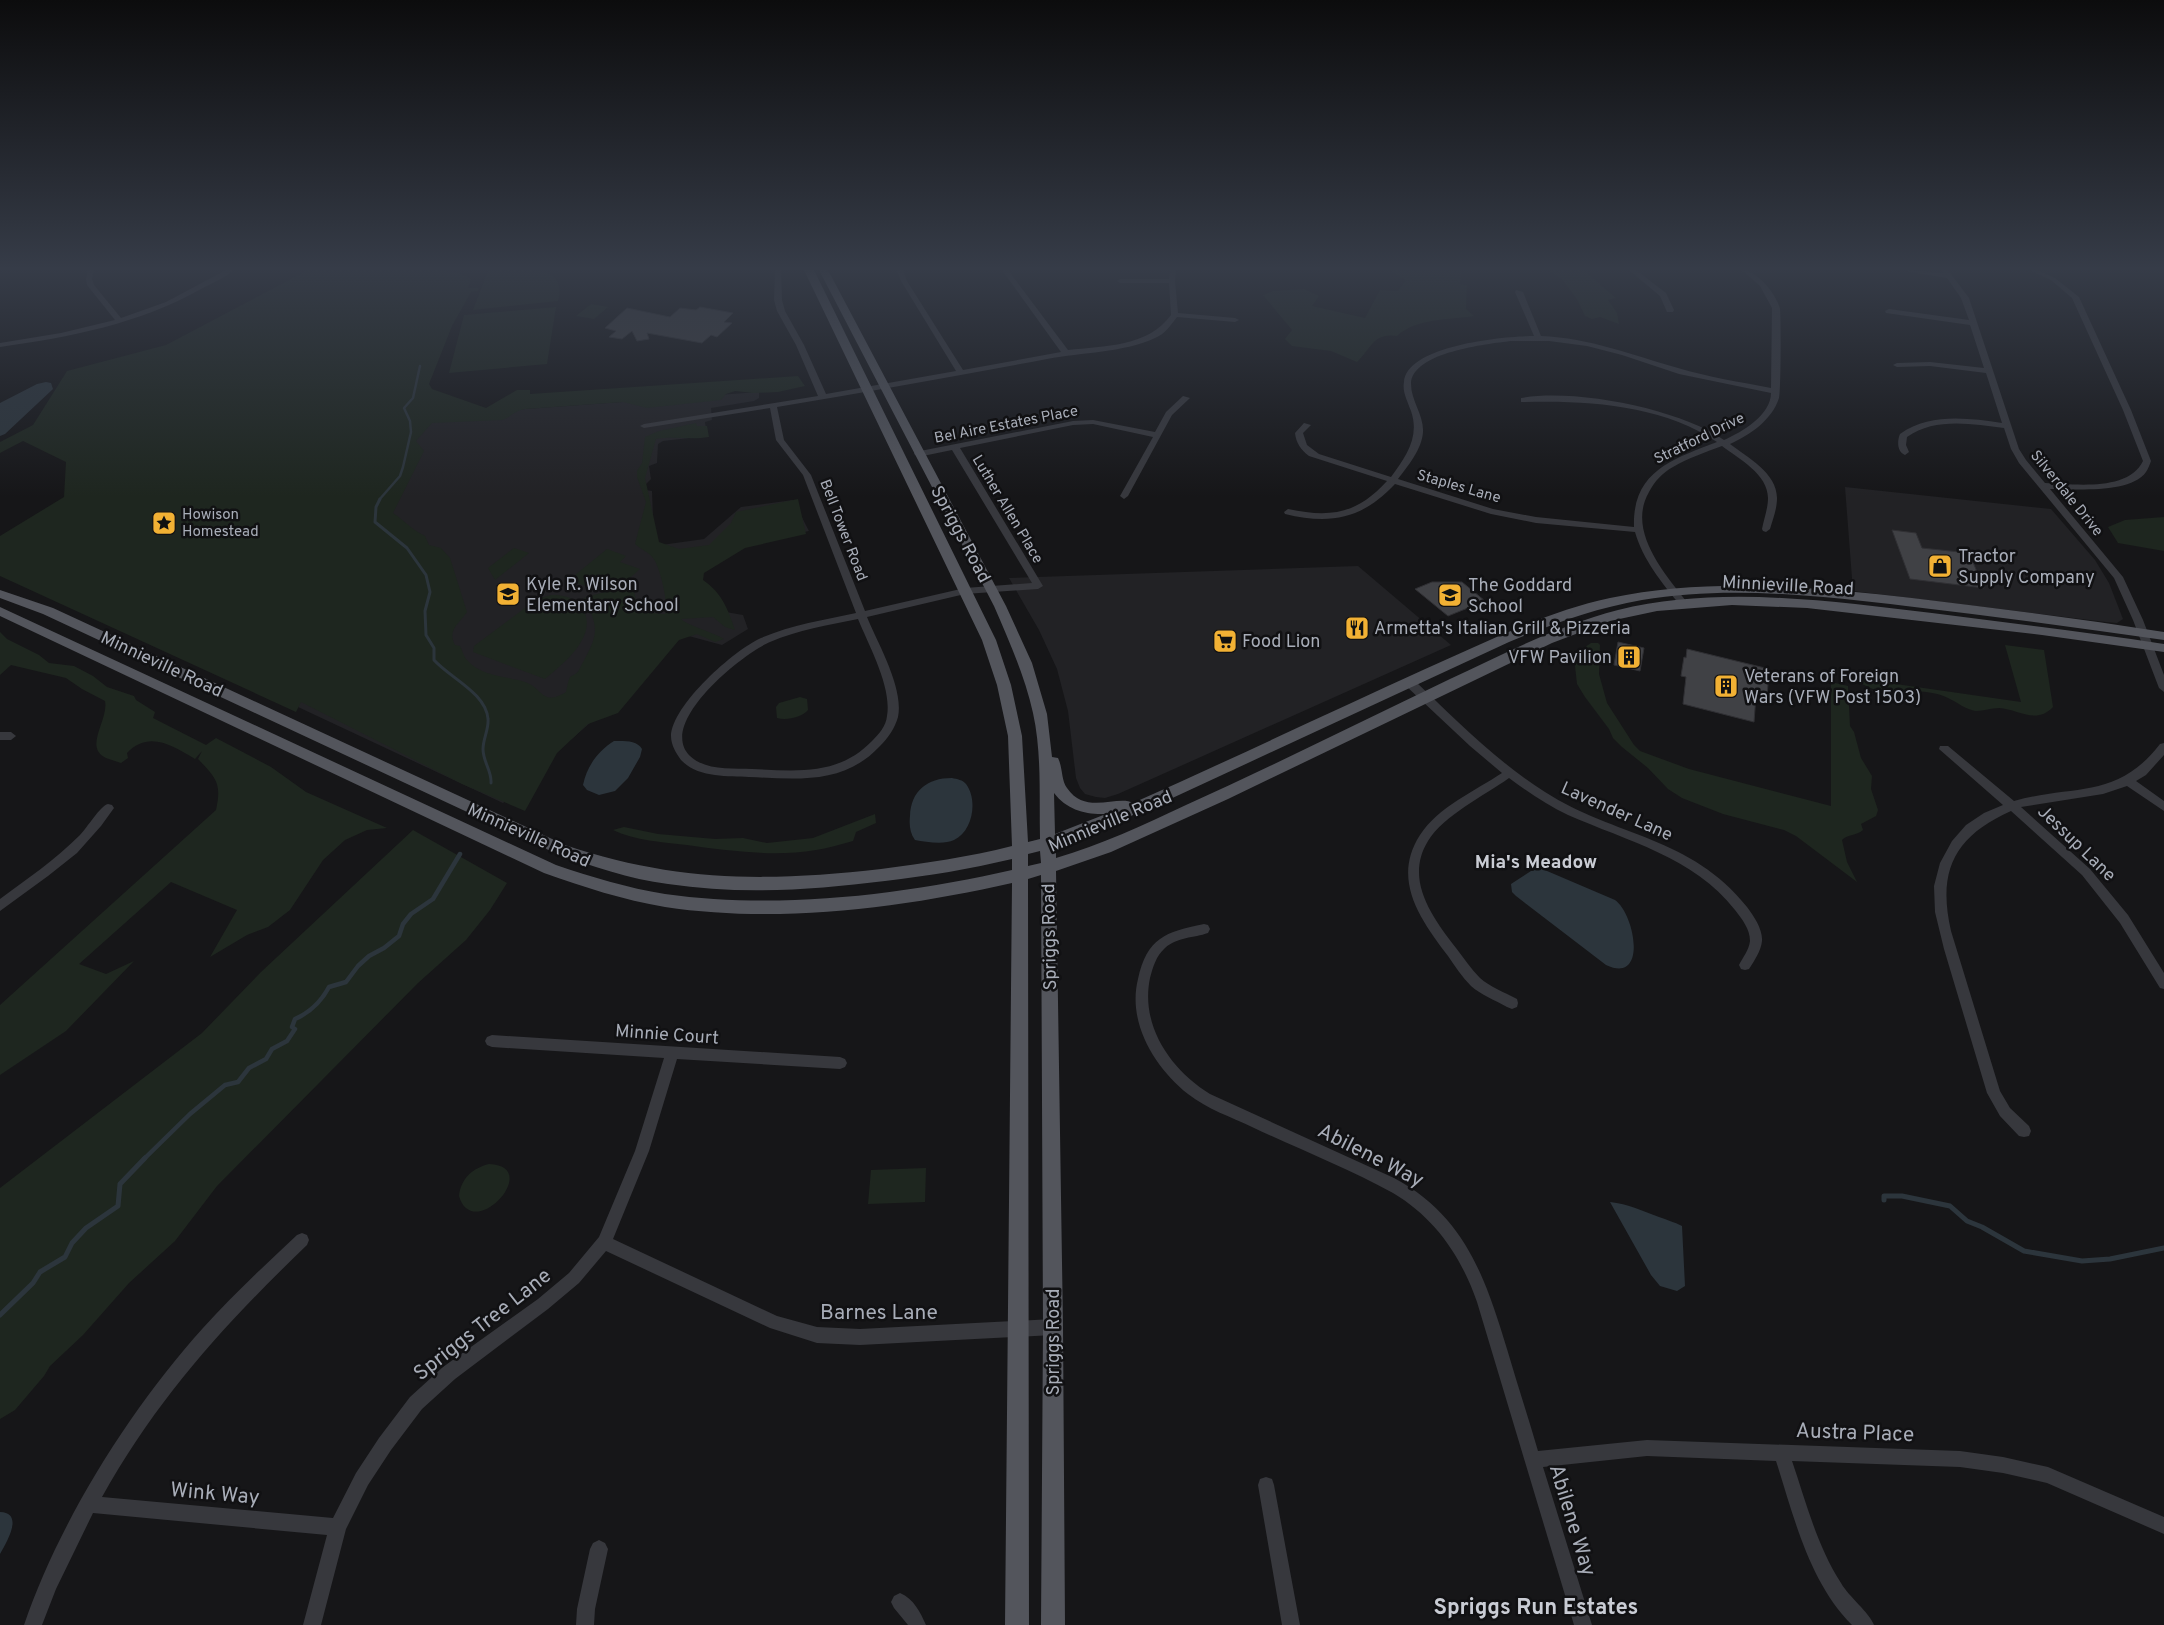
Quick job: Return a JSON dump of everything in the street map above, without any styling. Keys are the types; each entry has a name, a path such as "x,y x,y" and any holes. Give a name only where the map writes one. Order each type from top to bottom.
{"main road":[{"name":"Spriggs Road","path":"846,346 989,640 1008,702 1015,736 1020,851 1017,1625"},
{"name":"Spriggs Road","path":"862,346 1009,625 1025,663 1038,704 1042,725 1046,766 1049,868 1053,1327 1053,1625"},
{"name":"Minnieville Road","path":"0,594 48,611 560,850 622,870 685,882 729,885 773,885 830,881 930,869 1020,851 1111,818 1185,786 1408,682 1534,627 1573,612 1628,598 1678,597 1788,601 2061,633 2145,639 2164,636"},
{"name":"Minnieville Road","path":"0,611 569,877 656,899 702,906 771,908 938,893 1049,868 1106,848 1336,742 1424,696 1581,626 1678,597"},
{"name":"Minnieville Road","path":"2145,639 2164,648"},
{"path":"1042,725 1058,788 1071,802 1106,809 1124,806 1185,786"}],"street":[{"path":"800,346 823,397"},
{"path":"944,346 961,374"},
{"path":"1060,346 1066,354"},
{"path":"644,426 1123,346"},
{"path":"1288,512 1317,518 1350,513 1373,500 1392,481 1413,449 1419,432 1418,419 1407,383 1411,371 1415,366 1431,356 1468,346"},
{"path":"1594,346 1688,374 1775,391"},
{"name":"Stratford Drive","path":"1678,597 1652,559 1638,530 1637,515 1643,492 1655,475 1686,457 1740,437 1762,420 1773,404 1776,346"},
{"name":"Silverdale Drive","path":"1980,346 2015,449 2042,486 2118,577 2164,688"},
{"path":"2042,486 2125,483 2134,480 2144,472 2147,461 2128,410 2098,346"},
{"path":"1897,365 1949,366 1988,371"},
{"path":"1124,496 1173,408 1186,398"},
{"path":"1524,400 1572,399 1618,405 1678,420 1703,430 1724,443 1759,471 1771,487 1773,500 1766,529"},
{"name":"Bell Tower Road","path":"773,405 780,440 809,479 892,694 892,721 874,748 845,766 832,771 804,776 710,770 699,766 679,749 676,734 682,716 727,664 755,645 772,638 861,615"},
{"path":"1905,452 1902,445 1903,436 1913,428 1923,425 1962,421 2007,426"},
{"name":"Bel Aire Estates Place","path":"918,454 1078,422 1103,424 1157,436"},
{"name":"Staples Lane","path":"1306,425 1299,433 1299,437 1305,448 1310,452 1392,481 1465,504 1518,516 1638,530"},
{"name":"Luther Allen Place","path":"955,447 1038,586 991,590"},
{"path":"861,615 966,591 991,590"},
{"name":"Lavender Lane","path":"1408,682 1509,773 1562,807 1590,821 1678,857 1712,878 1737,902 1753,928 1756,942 1745,965"},
{"path":"2024,1131 2005,1112 1994,1093 1945,932 1940,895 1946,863 1966,830 1984,818 2013,806 2037,800 2098,792 2128,781 2148,768 2164,747"},
{"name":"Jessup Lane","path":"1944,749 2013,806 2086,872 2124,919 2164,984"},
{"path":"1509,773 1432,829 1420,846 1414,874 1421,908 1436,932 1476,981 1488,990 1512,1002"},
{"path":"2128,781 2164,807"},
{"path":"0,906 80,844 94,829 108,808"},
{"name":"Abilene Way","path":"1204,929 1166,938 1155,950 1146,968 1142,993 1143,1011 1147,1028 1160,1057 1174,1074 1205,1098 1394,1186 1419,1202 1440,1222 1460,1247 1478,1282 1583,1625"},
{"name":"Minnie Court","path":"492,1042 840,1063"},
{"name":"Spriggs Tree Lane","path":"312,1625 338,1527 362,1479 384,1444 416,1403 448,1373 543,1304 574,1278 604,1242 642,1151 672,1053"},
{"path":"33,1625 41,1600 88,1504 144,1414 188,1358 231,1310 302,1240"},
{"name":"Barnes Lane","path":"604,1242 776,1323 817,1335 860,1337 1053,1327"},
{"name":"Austra Place","path":"1533,1460 1647,1448 1960,1458 2003,1464 2048,1476 2164,1526"},
{"path":"1781,1452 1815,1550 1833,1587 1865,1625"},
{"path":"1266,1485 1291,1625"},
{"name":"Wink Way","path":"88,1504 338,1527"},
{"path":"585,1625 586,1609 599,1549"},
{"path":"900,1602 913,1616 917,1625"}],"shaded area":[{"path":"163,346 444,346 429,384 432,389 486,408 517,390 530,390 530,394 798,376 805,386 778,392 754,393 735,391 726,394 721,400 647,408 623,402 526,409 502,420 432,423 416,441 424,451 393,513 425,536 429,545 441,548 450,558 467,612 453,631 452,635 455,645 460,646 466,659 479,670 525,682 547,697 552,698 566,692 570,677 577,673 593,642 595,627 584,598 615,589 595,582 588,587 569,580 607,549 626,556 620,562 640,569 617,589 632,584 636,601 642,608 646,611 665,614 665,594 656,562 649,554 635,544 646,502 637,477 637,471 642,463 645,437 659,431 696,423 697,426 707,426 709,437 656,439 645,478 659,542 679,549 709,545 731,523 736,512 798,499 806,534 745,548 704,573 703,580 715,590 724,602 735,630 725,627 713,617 681,619 724,639 715,642 697,634 679,640 618,713 588,724 557,753 525,811 462,784 301,702 296,712 0,576 0,536 64,497 66,462 23,441 0,453 0,442 33,425 67,371"},
{"path":"456,346 550,346 547,364 449,373"},
{"path":"1292,346 1371,346 1357,362 1331,351"},
{"path":"51,383 53,389 5,434 0,436 0,403 37,384"},
{"name":"Kyle R. Wilson Elementary School","path":"759,392 759,398 754,401 711,408 712,420 705,422 707,436 663,441 658,444 657,463 649,466 651,479 645,485 646,490 652,491 654,546 704,539 741,507 793,500 809,531 740,545 695,576 703,608 743,615 748,629 722,645 685,635 669,638 600,714 503,803 298,707 416,417"},
{"path":"1845,487 2051,509 2095,560 2109,583 2123,619 2117,623 2106,622 1853,591"},
{"path":"2164,517 2164,551 2118,543 2108,527 2125,520"},
{"path":"514,548 529,553 495,580 488,568"},
{"path":"1358,566 1451,645 1118,794 1105,798 1096,797 1085,794 1080,788 1076,778 1068,711 1057,669 1039,630 1009,578"},
{"path":"551,595 569,597 576,601 582,608 586,618 586,628 577,648 545,679 473,652 474,646 537,599"},
{"path":"0,632 7,639 39,655 49,663 74,666 93,676 107,687 134,696 136,700 155,712 153,718 206,745 216,738 271,767 306,792 387,828 367,830 345,840 323,860 290,910 268,927 247,935 210,957 237,910 171,882 79,964 106,974 134,961 66,1031 0,1075 0,1005 216,810 218,787 213,776 198,759 202,751 195,759 170,745 152,741 135,746 127,753 128,758 121,763 106,758 97,747 98,732 104,716 105,701 66,678 11,665 0,675"},
{"path":"1591,643 1598,643 1600,645 1599,674 1607,703 1634,745 1640,751 1689,769 1831,806 1831,682 1848,686 1850,726 1854,732 1861,758 1872,776 1871,789 1878,810 1876,816 1861,824 1863,830 1842,840 1847,862 1857,882 1796,836 1784,830 1723,814 1682,798 1668,789 1648,768 1613,738 1609,729 1577,684 1575,666 1585,647"},
{"path":"2005,645 2044,650 2053,707 2047,712 2040,715 2027,715 1999,708 1976,711 1965,708 1942,695 1921,692 1895,693 1892,698 1847,677 2021,702"},
{"path":"800,697 807,699 808,710 790,719 777,718 776,707 779,703"},
{"path":"614,741 637,744 642,749 640,757 628,778 615,791 599,795 587,790 583,785 587,772 594,760 603,749"},
{"path":"952,778 965,783 972,798 972,815 966,830 950,842 935,843 915,840 911,832 910,819 911,807 917,793 928,783 935,780"},
{"path":"875,814 876,823 856,832 853,841 826,848 784,853 719,849 649,840 631,837 613,830 624,827 658,834 715,839 743,838 767,843 813,838"},
{"path":"413,830 507,883 490,910 466,940 418,983 217,1186 175,1241 129,1283 83,1335 50,1366 44,1376 15,1410 0,1419 0,1188 202,1033 261,972"},
{"path":"1540,868 1615,900 1628,919 1632,932 1633,957 1628,965 1619,969 1606,965 1512,892 1511,884 1531,871"},
{"path":"489,1164 504,1168 509,1177 507,1188 500,1199 489,1207 477,1212 467,1208 459,1196 460,1190 465,1179 473,1171"},
{"path":"926,1168 925,1202 868,1204 871,1170"},
{"path":"1610,1202 1635,1208 1682,1226 1685,1286 1677,1291 1660,1286 1651,1275"},
{"path":"0,1512 11,1517 13,1523 0,1554"}],"building":[{"name":"Tractor Supply Company","path":"1892,530 1916,533 1922,548 1969,553 1984,588 1910,579"},
{"name":"The Goddard School","path":"1432,582 1462,582 1485,601 1448,616 1415,589"},
{"name":"VFW Pavilion","path":"1618,642 1644,648 1640,671 1614,665"},
{"name":"Veterans of Foreign Wars (VFW Post 1503)","path":"1687,649 1769,669 1767,698 1756,695 1754,722 1683,704 1686,677 1681,676"}],"waterway":[{"path":"379,500 400,476 403,467 411,432 410,421 404,408 413,398 420,366"},
{"path":"380,499 376,507 375,522 407,548 426,575 430,592 425,611 426,635 434,648 434,660 466,686 481,701 486,710 488,723 483,749 491,783"},
{"path":"145,1158 190,1114 225,1085 238,1082 249,1068 266,1059 272,1049 287,1041 295,1029 292,1027 295,1019 315,1006 329,987 346,982 358,966 369,956 384,948 399,936 403,924 411,914 433,899 460,854"},
{"path":"0,1315 33,1283 40,1272 65,1257 72,1243 86,1228 118,1206 120,1184 145,1158"},
{"path":"1884,1200 1884,1196 1902,1196 1950,1206 1967,1221 1982,1227 2024,1251 2082,1261 2110,1259 2164,1248"}],"place":[{"name":"Howison Homestead","path":"164,523"},
{"name":"Tractor Supply Company","path":"1940,566"},
{"name":"Kyle R. Wilson Elementary School","path":"508,594"},
{"name":"The Goddard School","path":"1450,595"},
{"name":"Armetta's Italian Grill & Pizzeria","path":"1357,628"},
{"name":"Food Lion","path":"1225,641"},
{"name":"VFW Pavilion","path":"1629,657"},
{"name":"Veterans of Foreign Wars (VFW Post 1503)","path":"1726,686"}],"district":[{"name":"Mia's Meadow","path":"1536,861"},
{"name":"Spriggs Run Estates","path":"1536,1606"}]}
